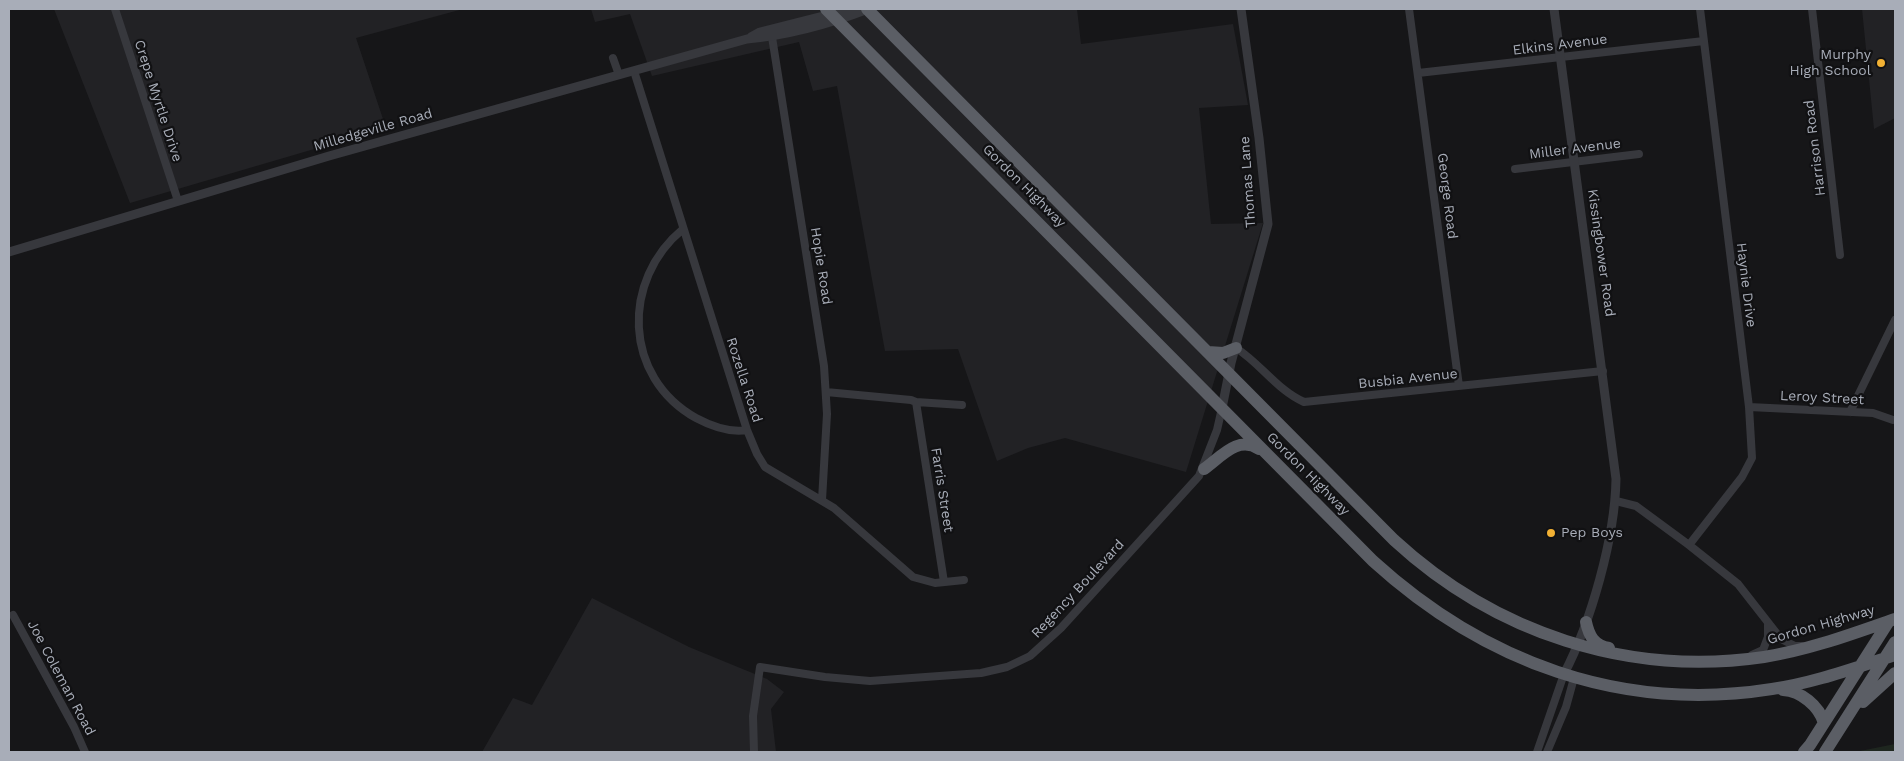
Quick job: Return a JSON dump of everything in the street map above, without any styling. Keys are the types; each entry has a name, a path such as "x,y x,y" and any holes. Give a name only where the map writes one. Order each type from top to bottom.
{"highway":[{"name":"Gordon Highway","path":"868,9 1394,540 1442,580 1474,601 1542,634 1579,646 1615,654 1665,661 1740,660 1814,646 1892,620"},
{"name":"Gordon Highway","path":"832,14 1373,561 1411,594 1442,616 1485,641 1569,676 1633,691 1674,695 1733,694 1770,690 1807,682 1890,656"},
{"path":"1208,352 1223,352 1236,348"},
{"path":"1204,469 1239,444 1252,444 1266,453"},
{"path":"1804,752 1892,620"},
{"path":"1586,622 1591,638 1603,647 1665,661"},
{"path":"1824,752 1890,656 1895,642"},
{"path":"1841,726 1869,696 1895,673"},
{"path":"1770,690 1796,693 1819,709 1824,723"}],"street":[{"name":"Crepe Myrtle Drive","path":"115,9 178,202"},
{"name":"Milledgeville Road","path":"747,39 760,32 832,14 868,9"},
{"name":"Thomas Lane","path":"1222,408 1268,224 1259,138 1241,9"},
{"name":"George Road","path":"1410,9 1459,386"},
{"name":"Kissingbower Road","path":"1537,751 1569,676 1579,646 1598,582 1616,501 1616,479 1603,371 1554,9"},
{"name":"Haynie Drive","path":"1689,545 1742,476 1752,458 1749,407 1700,9"},
{"name":"Harrison Road","path":"1812,9 1840,255"},
{"name":"Milledgeville Road","path":"9,252 329,156 747,39 772,37 832,14"},
{"name":"Hopie Road","path":"772,37 794,166 826,392 822,500"},
{"name":"Elkins Avenue","path":"1418,74 1704,40"},
{"path":"614,58 619,75"},
{"name":"Rozella Road","path":"634,71 756,454 766,467 789,483 822,500 913,577 927,582 964,580"},
{"name":"Miller Avenue","path":"1515,169 1639,154"},
{"path":"683,229 662,251 646,279 637,325 640,345 656,380 674,403 709,425 730,430 747,430"},
{"path":"1850,412 1895,320"},
{"name":"Busbia Avenue","path":"1236,348 1248,356 1287,395 1304,402 1603,371"},
{"path":"826,392 962,405"},
{"name":"Farris Street","path":"916,402 944,582"},
{"name":"Leroy Street","path":"1749,407 1873,413 1893,420"},
{"name":"Regency Boulevard","path":"754,752 753,716 760,667 825,677 870,681 981,673 1019,662 1051,640 1204,469 1222,408"},
{"path":"1616,501 1636,506 1738,584 1760,610 1768,625 1781,639 1795,646 1814,646"},
{"name":"Joe Coleman Road","path":"13,615 74,726 86,752"},
{"path":"1740,660 1763,650 1768,637 1768,625"},
{"name":"Kissingbower Road","path":"1547,752 1558,725 1569,676"}],"shaded area":[{"path":"54,9 463,9 356,38 386,128 130,203"},
{"path":"591,9 1077,9 1081,44 1233,24 1248,105 1199,108 1211,224 1263,223 1186,472 1065,438 1028,448 997,461 958,349 885,351 837,86 813,91 799,42 652,76 630,14 595,22"},
{"name":"Murphy High School","path":"1862,9 1895,9 1895,118 1874,129"},
{"path":"592,598 689,647 767,679 784,692 771,709 776,752 482,752 513,698 532,705"},
{"path":"1895,744 1895,752 1855,752"}],"place":[{"name":"Murphy High School","path":"1881,63"},
{"name":"Pep Boys","path":"1551,533"}]}
